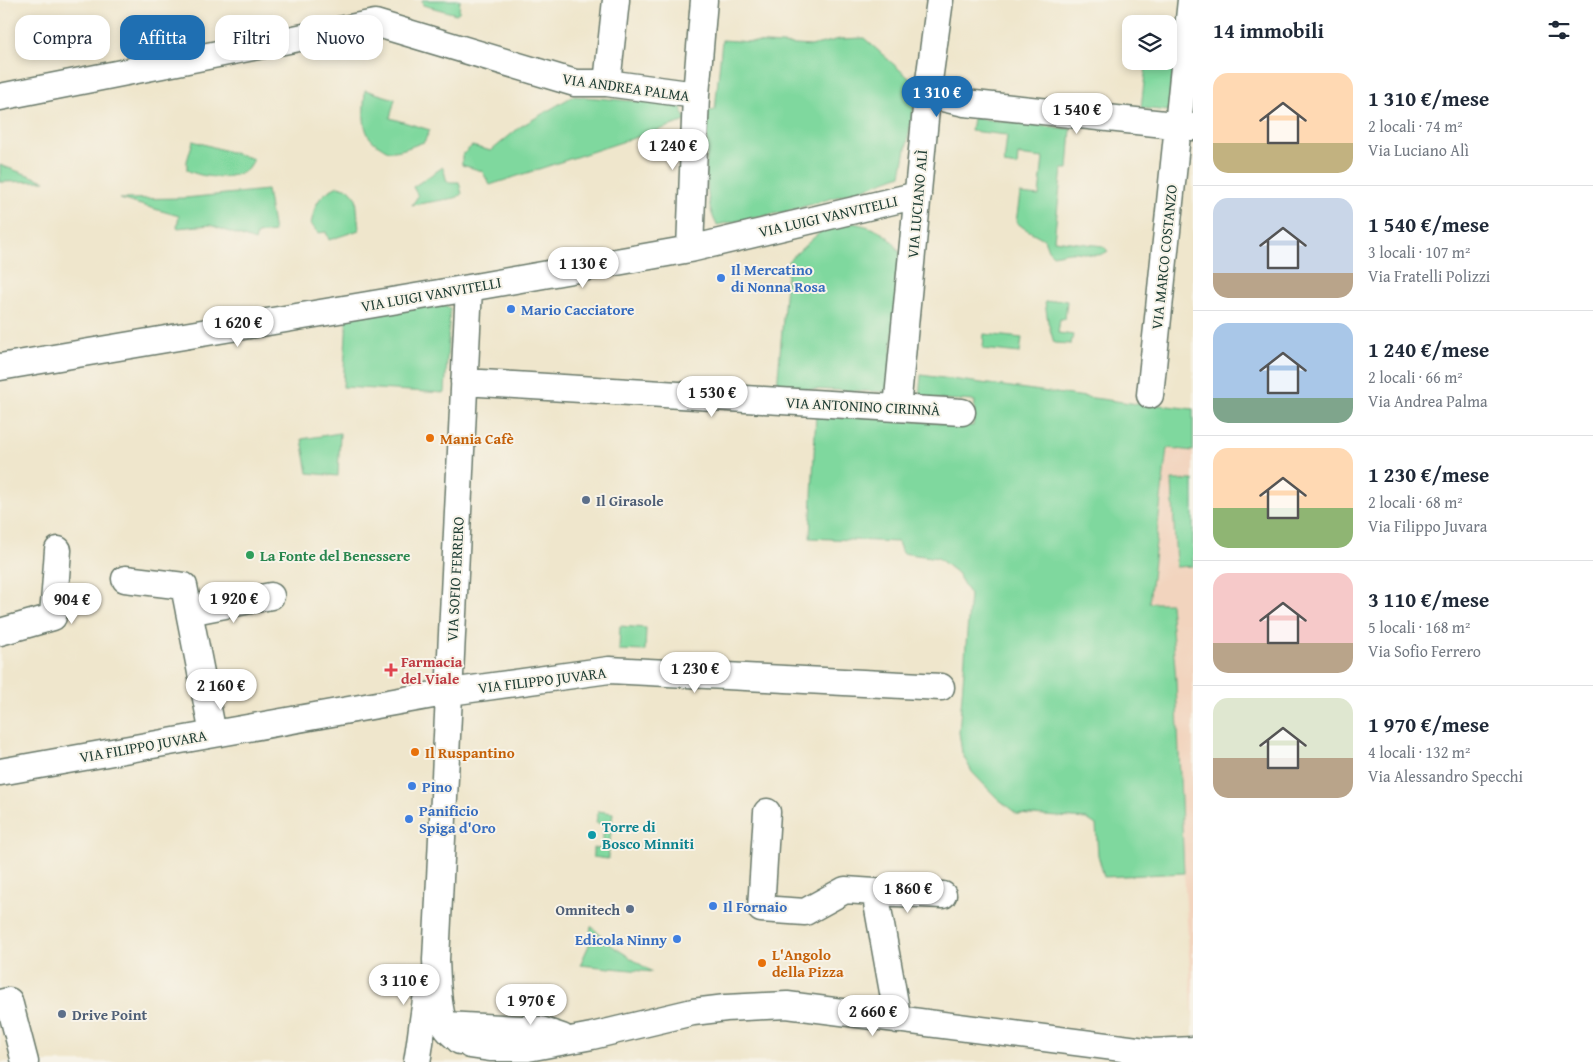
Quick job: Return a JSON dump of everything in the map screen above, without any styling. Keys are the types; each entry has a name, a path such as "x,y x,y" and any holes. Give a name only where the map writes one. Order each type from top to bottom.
{"street":[{"path":"607,83 616,0"},
{"path":"696,95 704,0"},
{"name":"VIA LUCIANO ALÌ","path":"898,408 928,88 940,0"},
{"name":"VIA MARCO COSTANZO","path":"1150,395 1186,126 1191,0"},
{"name":"VIA ANDREA PALMA","path":"0,97 375,23 576,83 607,83 696,95 690,249"},
{"path":"928,88 943,98 965,103 1186,126"},
{"name":"VIA LUIGI VANVITELLI","path":"0,367 690,249 918,195"},
{"name":"VIA SOFIO FERRERO","path":"436,960 469,288"},
{"name":"VIA ANTONINO CIRINNÀ","path":"464,382 962,412"},
{"path":"0,632 53,617 58,550"},
{"path":"125,579 184,586 213,734"},
{"path":"189,612 272,596"},
{"name":"VIA FILIPPO JUVARA","path":"0,772 450,692 609,670 941,687"},
{"path":"767,812 761,909 805,912 845,890 943,895"},
{"path":"875,892 898,1020"},
{"path":"436,960 439,1002 464,1043"},
{"path":"427,1057 426,996 436,960"},
{"path":"0,1003 9,1001 25,1062"},
{"path":"540,1062 581,1038 693,1012 726,1008 787,1005 1153,1052 1193,1061"},
{"path":"427,1057 449,1042 464,1043 541,1030 581,1038"},
{"path":"1153,1052 1193,1050"}],"shaded area":[{"path":"1167,448 1193,451 1193,1022 1184,873 1176,681 1149,603"}],"green space":[{"path":"422,0 460,0 459,12 456,14 423,5"},
{"path":"864,38 918,86 901,175 860,190 789,211 717,225 709,201 706,170 708,111 715,110 722,40 811,46 840,39"},
{"path":"1146,70 1174,70 1169,111 1141,108"},
{"path":"365,90 395,99 390,118 430,130 424,142 390,151 373,142 364,121"},
{"path":"573,96 680,105 686,121 490,185 482,171 462,165 462,155 472,146 491,151 520,127"},
{"path":"973,118 1071,129 1068,169 1062,169 1054,240 1103,246 1108,251 1100,255 1068,252 1053,255 1048,250 1044,239 1016,222 1020,194 1039,196 1043,158 1018,155 1017,166 1004,164 1007,135 971,131"},
{"path":"193,141 254,159 248,169 231,176 216,177 193,173 187,170 187,161"},
{"path":"0,165 45,181 0,182"},
{"path":"443,167 447,182 459,182 462,194 455,198 412,205 418,196 413,187"},
{"path":"338,186 349,189 356,197 359,230 329,240 326,232 318,233 311,224 318,201 326,193"},
{"path":"267,190 274,232 257,234 255,241 210,225 177,228 179,216 120,199 185,198"},
{"path":"844,222 862,225 880,232 891,241 900,253 888,392 777,388 788,261 828,225"},
{"path":"1067,301 1065,319 1060,319 1058,333 1073,335 1071,344 1054,343 1048,322 1045,302"},
{"path":"439,302 450,308 445,393 343,387 347,317"},
{"path":"984,334 1022,338 1020,353 983,349"},
{"path":"921,375 1138,404 1193,409 1193,451 1167,448 1149,603 1170,603 1176,681 1184,873 1104,877 1098,855 1096,825 1087,819 1017,814 997,798 972,772 962,753 959,732 970,595 957,573 938,558 902,553 898,542 810,538 816,413 973,426 975,401 919,398"},
{"path":"340,433 338,476 308,473 302,439"},
{"path":"1172,480 1193,480 1193,566 1176,567"},
{"path":"620,626 646,628 645,651 619,650"},
{"path":"598,811 613,813 608,859 593,857 593,848 602,849 604,824 596,823"},
{"path":"591,926 611,945 652,972 580,965 589,945"}],"place":[{"name":"Il Mercatino di Nonna Rosa","path":"721,278"},
{"name":"Mario Cacciatore","path":"511,309"},
{"name":"Mania Cafè","path":"430,438"},
{"name":"Il Girasole","path":"586,500"},
{"name":"La Fonte del Benessere","path":"250,555"},
{"name":"Farmacia del Viale","path":"391,670"},
{"name":"Il Ruspantino","path":"415,752"},
{"name":"Pino","path":"412,786"},
{"name":"Panificio Spiga d'Oro","path":"409,819"},
{"name":"Torre di Bosco Minniti","path":"592,835"},
{"name":"Il Fornaio","path":"713,906"},
{"name":"Omnitech","path":"630,909"},
{"name":"Edicola Ninny","path":"677,939"},
{"name":"L'Angolo della Pizza","path":"762,963"},
{"name":"Drive Point","path":"62,1014"}]}
